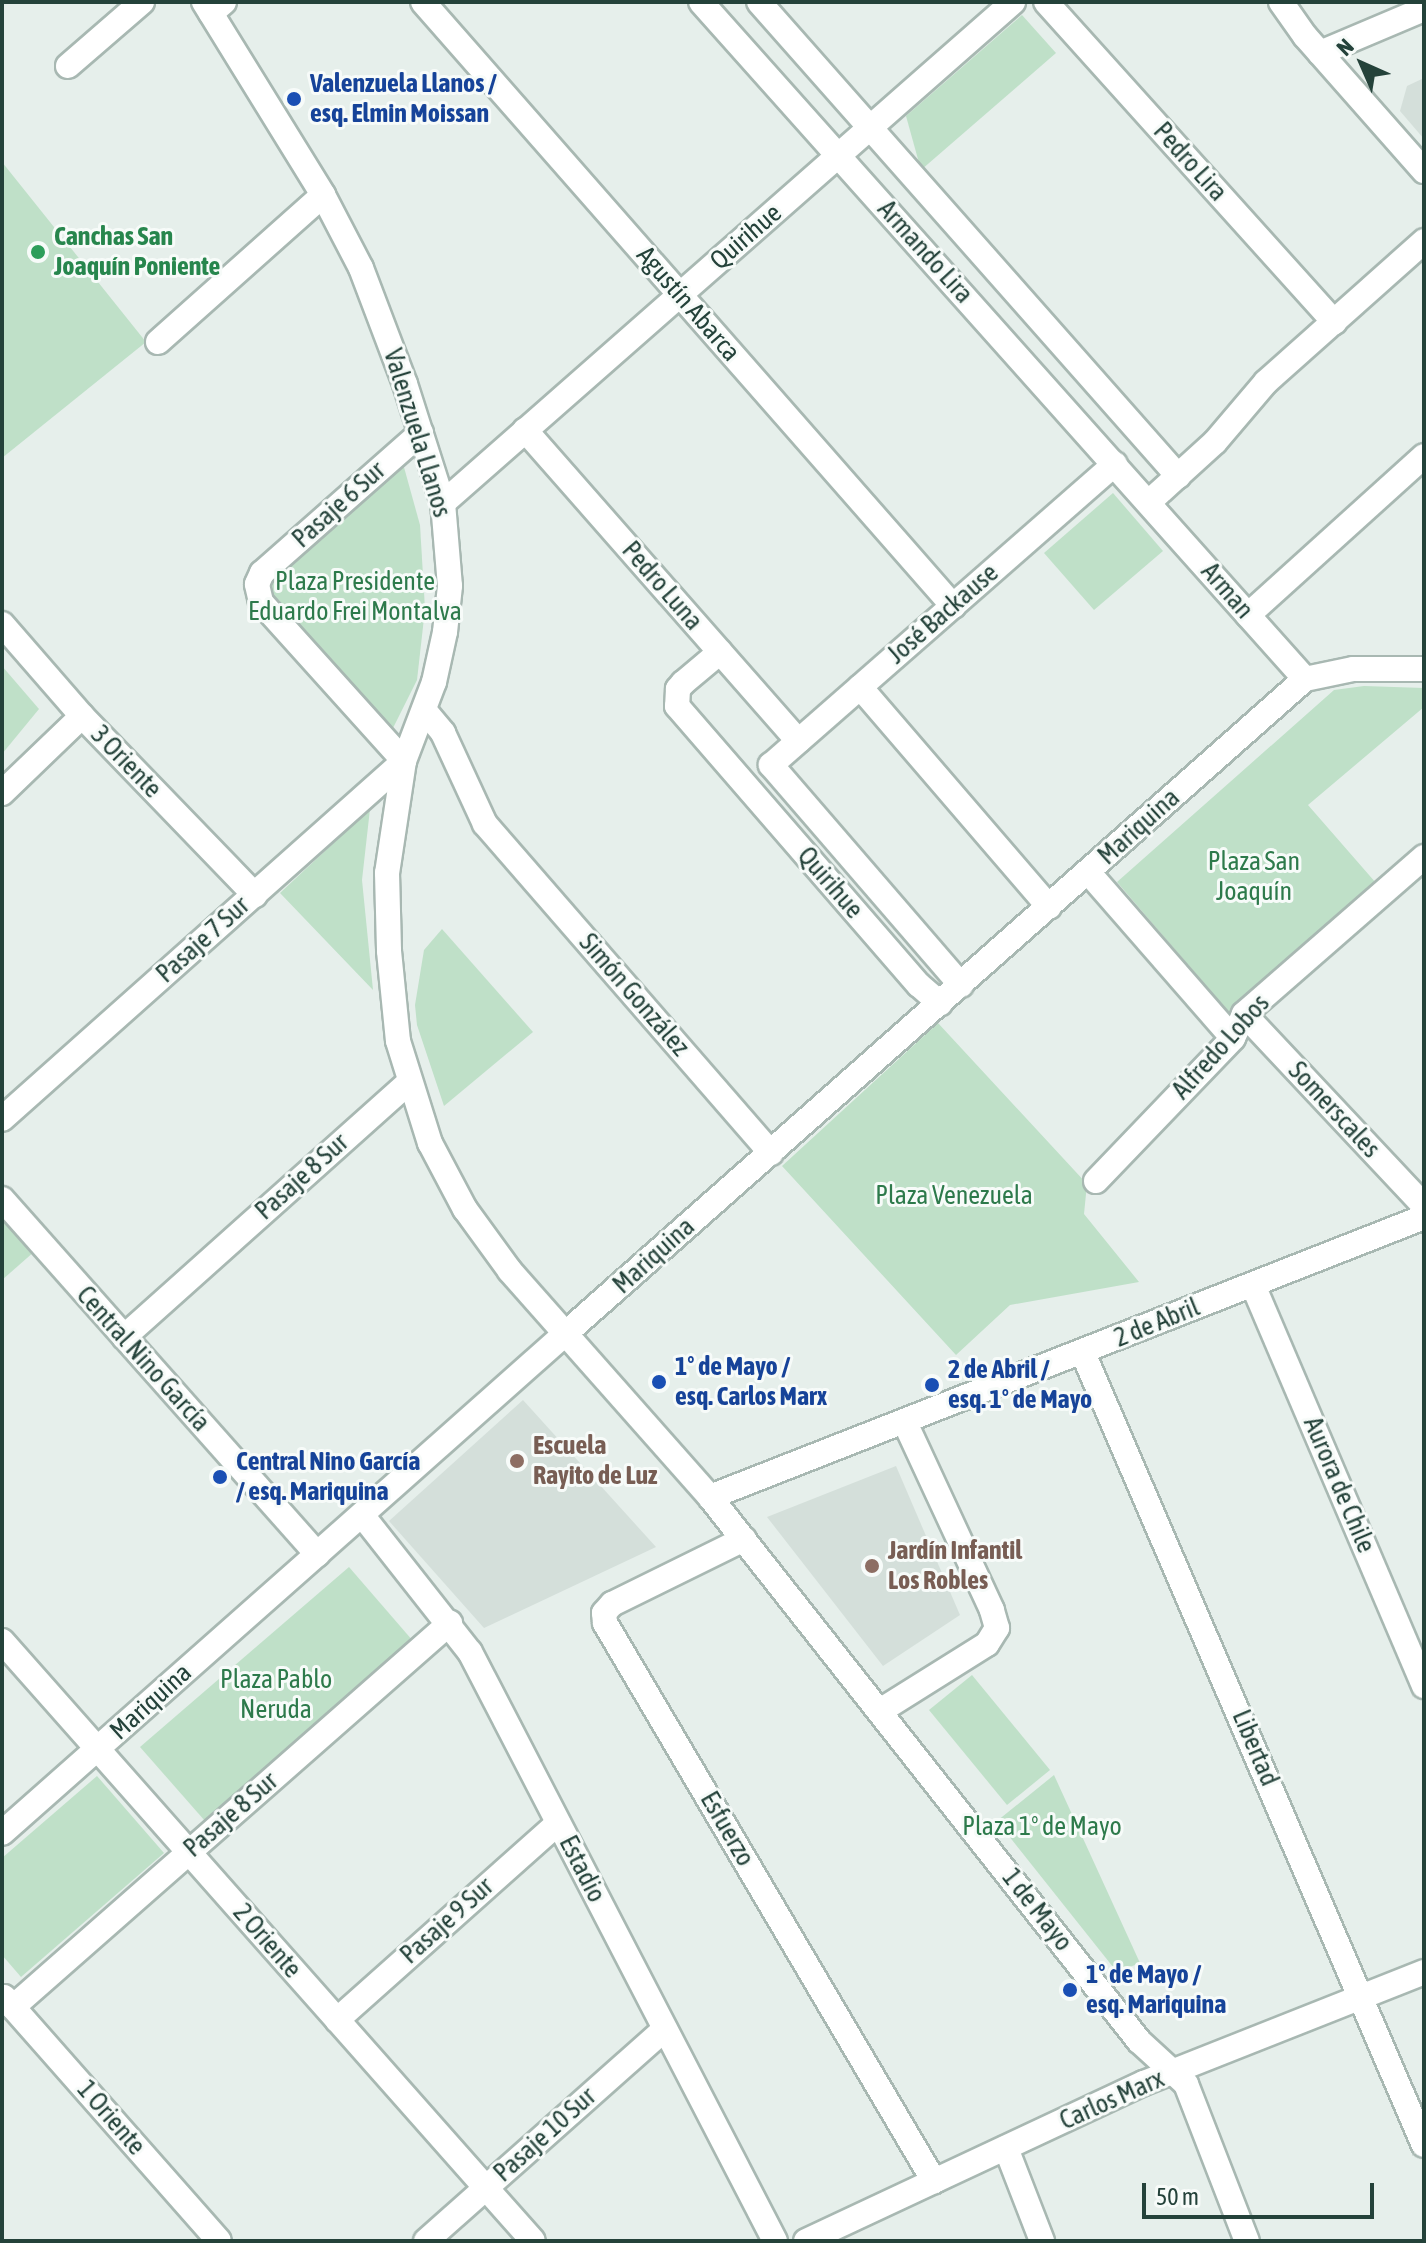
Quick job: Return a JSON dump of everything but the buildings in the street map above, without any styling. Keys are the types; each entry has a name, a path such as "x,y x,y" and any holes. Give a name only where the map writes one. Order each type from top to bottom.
{"street":[{"path":"68,66 142,2"},
{"name":"Agustín Abarca","path":"423,2 953,606"},
{"name":"Armando Lira","path":"701,2 1149,502"},
{"name":"Armando Lira","path":"759,2 1178,476"},
{"name":"Quirihue","path":"443,503 1013,2"},
{"name":"Pedro Lira","path":"1046,2 1334,322"},
{"path":"1281,2 1320,53 1424,171"},
{"name":"Valenzuela Llanos","path":"213,6 323,195 371,291 443,503 450,574 449,610 424,710 404,761 391,831 387,907 398,1041 430,1143 465,1209 510,1271 566,1333"},
{"path":"1320,53 1424,9"},
{"path":"158,342 323,195"},
{"path":"1149,502 1215,442 1266,382 1424,241"},
{"name":"Pedro Luna","path":"525,430 798,741"},
{"name":"Pasaje 6 Sur","path":"404,761 261,602 257,584 262,573 421,433"},
{"path":"1248,615 1424,456"},
{"name":"José Backause","path":"961,985 771,765 1115,464"},
{"name":"Arman","path":"1149,502 1305,679"},
{"name":"3 Oriente","path":"2,624 82,716 255,895"},
{"name":"Quirihue","path":"720,652 683,683 676,697 677,706 919,985 940,1003"},
{"path":"1305,679 1367,668 1424,669"},
{"name":"Mariquina","path":"2,1833 1305,679"},
{"path":"860,687 1049,907"},
{"name":"Simón González","path":"424,710 443,733 475,808 496,837 771,1153"},
{"path":"2,793 82,716"},
{"name":"Pasaje 7 Sur","path":"2,1119 404,761"},
{"name":"Alfredo Lobos","path":"1096,1181 1233,1038 1244,1014 1423,860"},
{"path":"1088,872 1233,1038"},
{"name":"Somerscales","path":"1244,1014 1424,1206"},
{"name":"Pasaje 8 Sur","path":"124,1337 409,1082"},
{"name":"Central Nino García","path":"2,1199 317,1554"},
{"name":"2 de Abril","path":"710,1497 1424,1217"},
{"name":"Aurora de Chile","path":"1253,1285 1424,1686"},
{"name":"1 de Mayo","path":"566,1333 744,1539 1139,2041 1174,2072 1195,2101 1247,2241"},
{"name":"Libertad","path":"1083,1353 1424,2145"},
{"path":"880,1711 987,1644 997,1628 905,1423"},
{"name":"Estadio","path":"362,1515 470,1652 775,2241"},
{"name":"Esfuerzo","path":"744,1539 612,1604 604,1613 605,1623 934,2181"},
{"name":"Pasaje 8 Sur","path":"8,2001 188,1853 450,1623"},
{"name":"2 Oriente","path":"2,1641 533,2241"},
{"name":"Pasaje 9 Sur","path":"337,2020 558,1823"},
{"name":"Carlos Marx","path":"806,2241 1174,2072 1424,1972"},
{"name":"1 Oriente","path":"8,2001 219,2241"},
{"name":"Pasaje 10 Sur","path":"426,2241 665,2029"},
{"path":"1006,2148 1042,2241"}],"shaded area":[{"path":"1424,78 1424,139 1400,111 1407,86"},
{"name":"Escuela Rayito de Luz","path":"523,1400 656,1547 484,1628 389,1521"},
{"name":"Jardín Infantil Los Robles","path":"896,1466 960,1615 883,1666 767,1517"}],"green space":[{"path":"1022,15 1056,53 921,170 906,116"},
{"name":"Canchas San Joaquín Poniente","path":"2,162 146,342 2,458"},
{"name":"Plaza Presidente Eduardo Frei Montalva","path":"402,460 420,525 425,609 417,680 387,740 256,590"},
{"path":"1113,493 1163,551 1094,610 1044,553"},
{"path":"2,666 39,709 2,754"},
{"name":"Plaza San Joaquín","path":"1364,686 1424,688 1424,707 1308,805 1376,883 1230,1014 1117,882 1334,690"},
{"path":"370,809 362,880 373,990 280,893"},
{"path":"442,929 533,1032 444,1106 417,1025 415,1005 424,950"},
{"name":"Plaza Venezuela","path":"938,1023 1087,1184 1084,1214 1139,1282 1010,1305 956,1355 782,1166"},
{"path":"2,1214 35,1251 2,1280"},
{"name":"Plaza Pablo Neruda","path":"349,1567 413,1641 205,1821 140,1747"},
{"path":"972,1675 1050,1770 1007,1805 929,1710"},
{"name":"Plaza 1° de Mayo","path":"1054,1775 1140,1963 1117,1972 997,1821"},
{"path":"97,1776 164,1853 21,1977 2,1955 2,1858"}],"place":[{"name":"Valenzuela Llanos / esq. Elmin Moissan","path":"294,99"},
{"name":"Canchas San Joaquín Poniente","path":"38,252"},
{"name":"1° de Mayo / esq. Carlos Marx","path":"659,1382"},
{"name":"2 de Abril / esq. 1° de Mayo","path":"932,1385"},
{"name":"Escuela Rayito de Luz","path":"517,1461"},
{"name":"Central Nino García / esq. Mariquina","path":"220,1477"},
{"name":"Jardín Infantil Los Robles","path":"872,1566"},
{"name":"1° de Mayo / esq. Mariquina","path":"1070,1990"}]}
